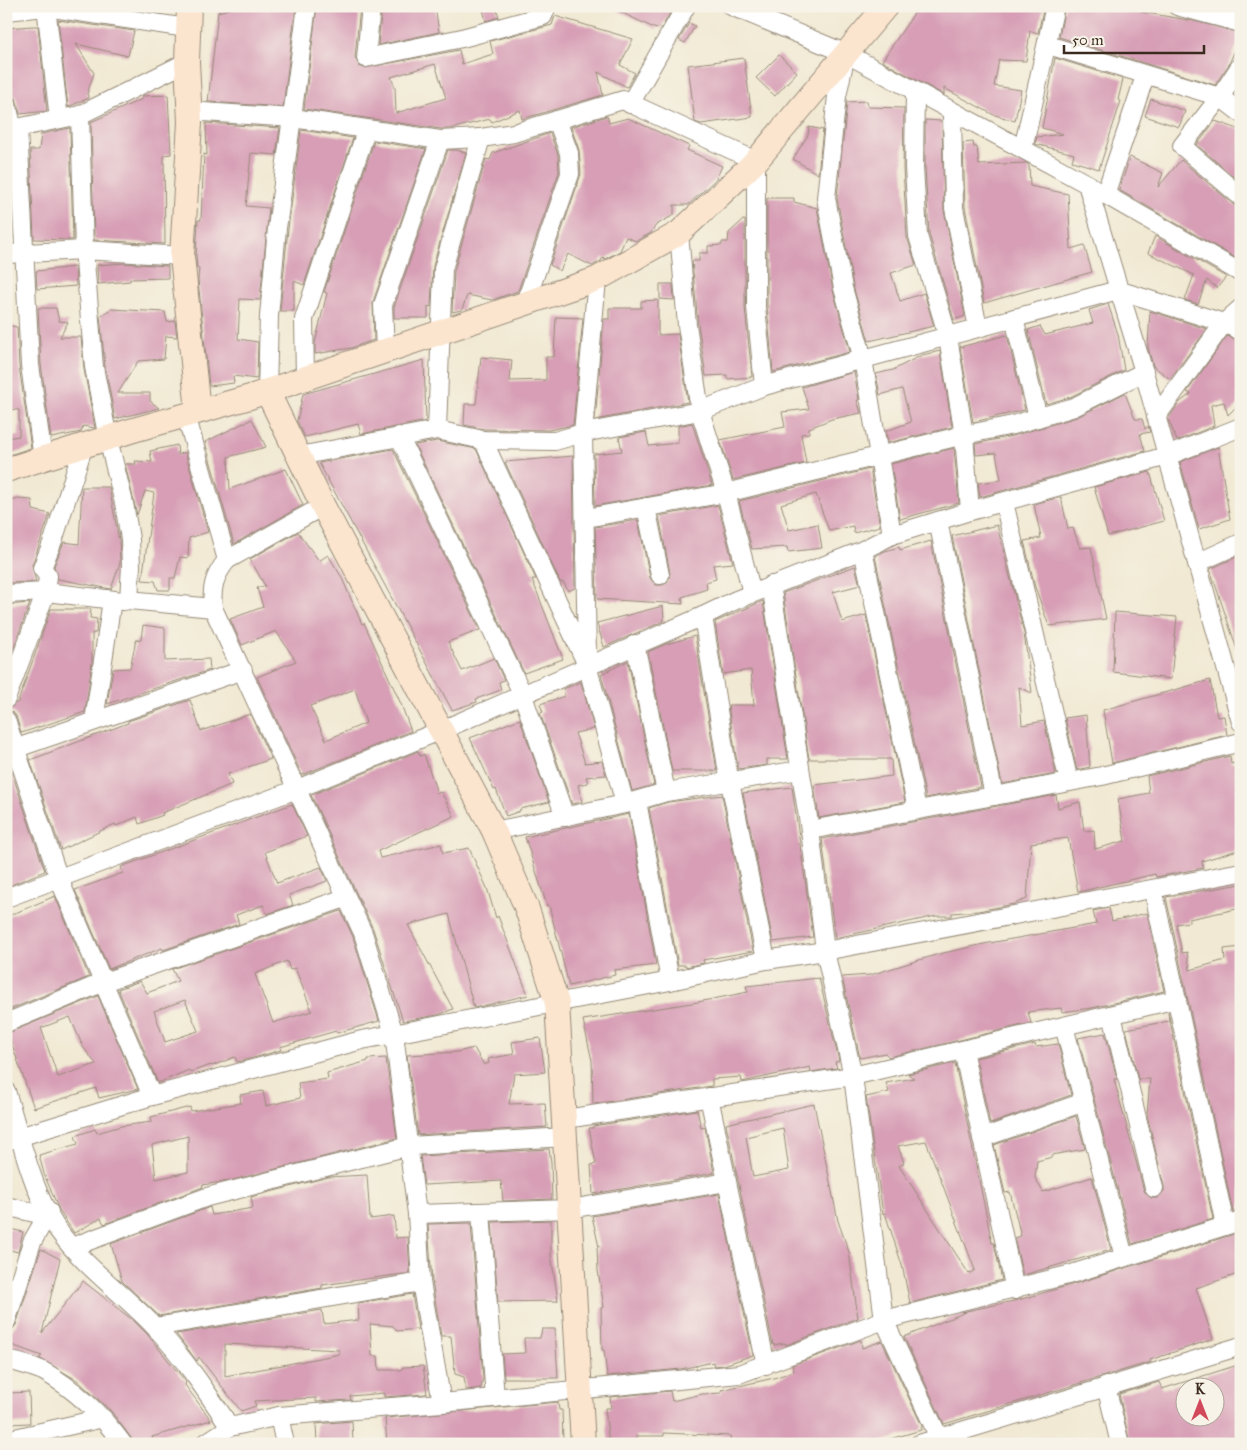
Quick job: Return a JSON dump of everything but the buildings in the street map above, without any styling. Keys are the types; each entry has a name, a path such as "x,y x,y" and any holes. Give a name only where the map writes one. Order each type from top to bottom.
{"street":[{"path":"307,6 277,228 269,316 267,391 322,506 494,831 527,909 557,1003 566,1128 583,1444"},
{"path":"371,6 366,58 543,16 547,6"},
{"path":"630,104 686,6"},
{"path":"731,6 766,12 847,54 952,113 1023,148 1241,273"},
{"path":"1023,148 1048,45 1055,6"},
{"path":"1177,6 1241,23"},
{"path":"6,11 46,7 190,12 187,62 189,111 182,256 192,413 227,560"},
{"path":"46,7 59,119"},
{"path":"6,470 267,391 597,279 679,232 756,161 847,54 882,9"},
{"path":"1048,45 1145,76 1220,97 1241,113"},
{"path":"847,54 837,96 826,198 843,288 863,359 881,456 892,535"},
{"path":"12,129 80,115 187,62"},
{"path":"1241,65 1220,97 1182,146 1241,197"},
{"path":"1105,195 1145,76"},
{"path":"915,92 914,167 918,236 948,337 964,435 970,510"},
{"path":"189,111 293,118 440,140 481,138 514,133 623,100 756,161"},
{"path":"6,101 12,129 14,253 43,459"},
{"path":"952,113 954,208 978,328"},
{"path":"80,115 84,250 94,367 108,439 124,502 130,539 131,566 120,600 94,721"},
{"path":"525,304 570,174 569,152 557,120"},
{"path":"305,378 304,319 366,130"},
{"path":"437,430 439,333 443,269 481,138"},
{"path":"385,351 383,305 440,140"},
{"path":"756,161 756,307 764,386"},
{"path":"1087,184 1144,372 1241,722"},
{"path":"679,232 687,325 700,411 726,493 752,593"},
{"path":"14,253 84,250 182,256"},
{"path":"587,665 584,433 597,279"},
{"path":"299,456 437,430 483,440 555,441 584,433 700,411 764,386 1118,290 1224,323 1241,331"},
{"path":"1156,417 1224,323 1241,308"},
{"path":"1014,318 1038,418"},
{"path":"586,518 726,493 964,435 1013,425 1074,407 1144,372"},
{"path":"6,898 297,789 442,730 752,593 863,550 892,535 970,510 1167,456 1241,427"},
{"path":"399,436 522,694 565,817"},
{"path":"483,440 587,665 631,802 670,981"},
{"path":"6,699 46,592 48,576 42,568 54,538 83,448"},
{"path":"1004,502 1069,782"},
{"path":"322,506 227,560 217,572 212,585 213,608 345,898 363,933 394,1034 418,1214 422,1282 442,1403"},
{"path":"646,508 660,575"},
{"path":"938,521 994,796"},
{"path":"1198,563 1241,543"},
{"path":"863,550 917,809"},
{"path":"771,585 810,830 826,951 853,1076 884,1320 941,1441"},
{"path":"6,594 46,592 213,608"},
{"path":"703,616 731,782 766,960"},
{"path":"635,644 666,792"},
{"path":"17,748 242,670"},
{"path":"6,720 17,748 59,879 152,1096"},
{"path":"810,830 1069,782 1241,742"},
{"path":"494,831 565,817 666,792 800,770"},
{"path":"13,1139 152,1096 362,1040 670,981 766,960 826,951 1241,872"},
{"path":"204,1444 230,1428 279,1416 442,1403 738,1374 884,1320 1015,1290 1233,1223 1177,999 1153,889"},
{"path":"6,1023 104,982 345,898"},
{"path":"72,1247 207,1196 408,1146 566,1128 709,1097 853,1076 1177,999"},
{"path":"1112,1015 1154,1188"},
{"path":"1064,1026 1124,1257"},
{"path":"963,1050 1015,1290"},
{"path":"6,1091 13,1139 48,1214 57,1228 72,1247 155,1327 197,1376 230,1428"},
{"path":"709,1097 766,1365"},
{"path":"982,1138 1084,1102"},
{"path":"418,1214 570,1209 727,1182"},
{"path":"6,1206 48,1214"},
{"path":"481,1212 495,1398"},
{"path":"6,1322 32,1242 48,1214"},
{"path":"155,1327 422,1282"},
{"path":"919,1444 941,1441 1106,1386 1241,1346"},
{"path":"6,1359 42,1371 73,1391 103,1418 123,1444"},
{"path":"1106,1386 1120,1444"},
{"path":"279,1416 285,1444"},
{"path":"6,1440 58,1436 103,1418"}]}
